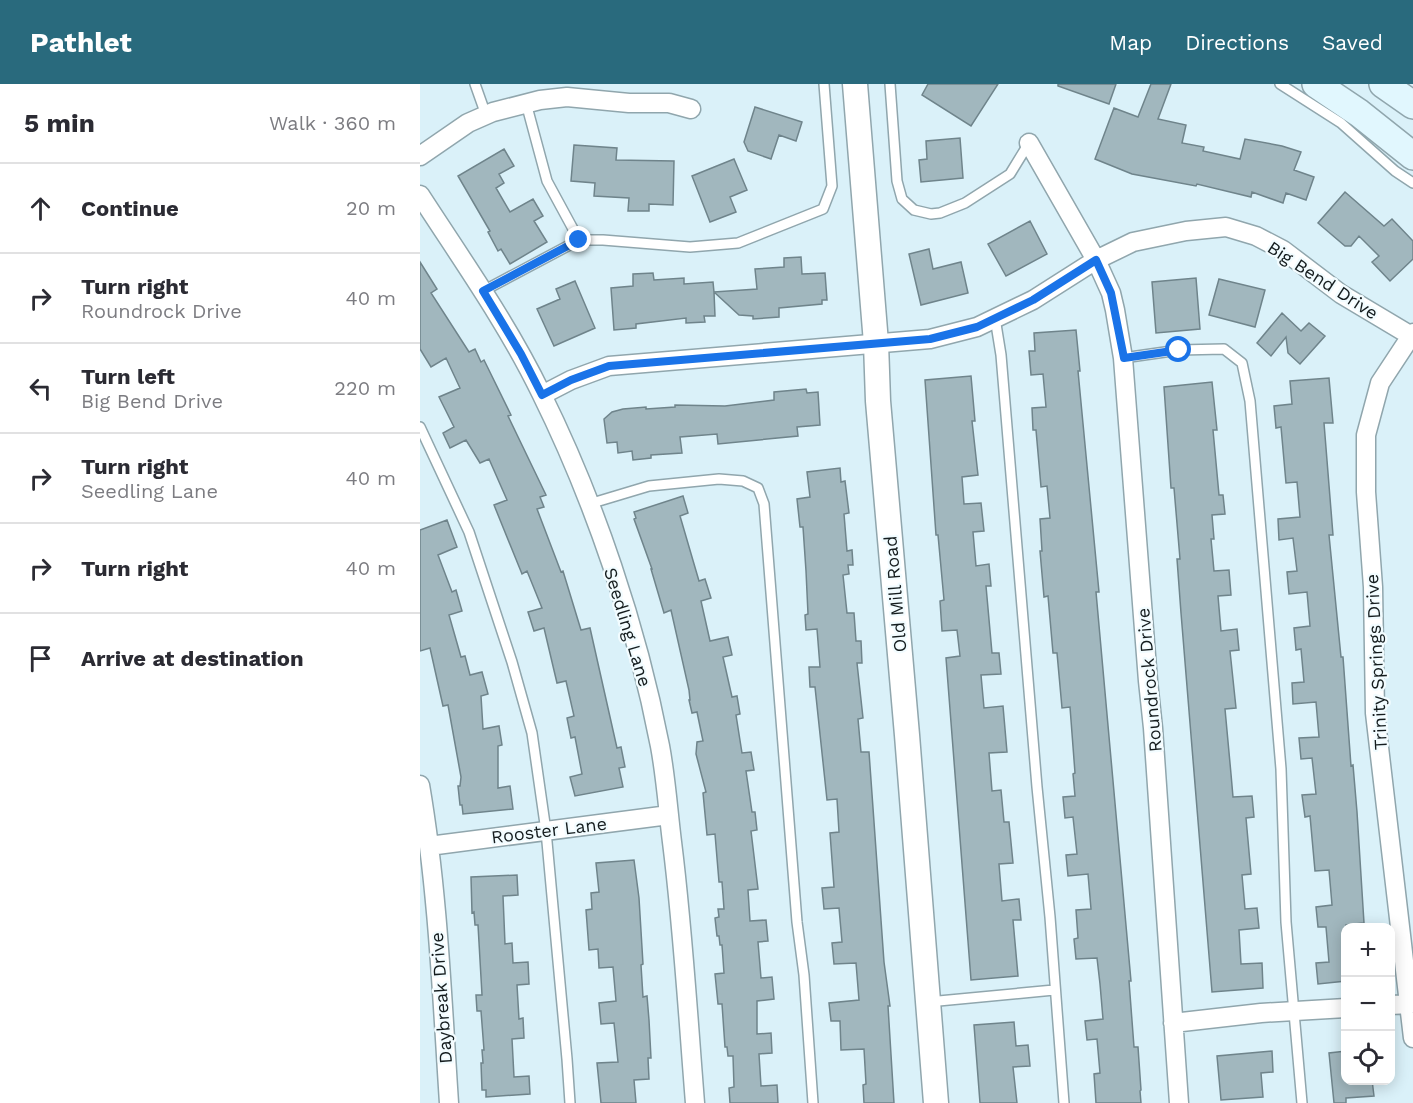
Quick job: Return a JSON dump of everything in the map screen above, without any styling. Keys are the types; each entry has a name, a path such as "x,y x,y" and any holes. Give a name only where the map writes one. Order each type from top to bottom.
{"main road":[{"path":"1316,84 1359,113 1413,156"},
{"path":"1383,84 1413,105"}],"street":[{"name":"Old Mill Road","path":"855,84 876,343 878,401 908,735 936,1103"},
{"path":"420,156 468,123 526,103 567,97 628,103 669,103 691,109"},
{"name":"Roundrock Drive","path":"1029,143 1096,260 1111,293 1124,358 1148,681 1154,728 1179,1103"},
{"name":"Seedling Lane","path":"420,195 483,291 521,354 542,395 589,504 627,610 660,747 679,900 695,1103"},
{"name":"Big Bend Drive","path":"542,395 571,380 609,366 930,339 977,327 1033,300 1096,260 1133,242 1186,231 1226,227 1256,236 1283,250 1341,294 1412,335"},
{"name":"Trinity Springs Drive","path":"1412,335 1380,383 1366,435 1366,481 1373,587 1375,713 1413,1038"},
{"name":"Daybreak Drive","path":"420,785 427,818 449,1103"},
{"name":"Rooster Lane","path":"429,846 669,815"},
{"path":"1395,1005 1410,1004"},
{"path":"1173,1023 1341,1008"}],"lane":[{"path":"475,84 486,115"},
{"path":"483,291 579,240 690,247 738,243 823,210 832,186 824,84"},
{"path":"890,84 897,181 902,199 914,210 931,214 940,213 965,203 1010,174 1029,143"},
{"path":"1280,84 1341,123 1395,171 1413,183"},
{"path":"526,103 547,182 579,240"},
{"path":"995,318 1001,355 1064,1103"},
{"path":"1124,358 1179,350 1224,349 1242,363 1250,401 1281,769 1286,922 1302,1103"},
{"path":"420,427 469,532 512,662 532,733 546,831 570,1103"},
{"path":"589,504 649,486 719,479 743,481 758,488 764,504 813,1103"},
{"path":"927,1002 1054,990"}],"building":[{"path":"928,84 998,84 971,126 922,95"},
{"path":"1058,84 1116,84 1109,104 1058,86"},
{"path":"1151,84 1171,84 1158,119 1186,125 1182,143 1204,147 1203,151 1240,159 1245,139 1301,152 1294,170 1314,177 1306,200 1286,193 1283,203 1252,192 1251,197 1197,184 1196,186 1132,174 1095,159 1114,108 1138,117"},
{"path":"755,107 802,122 796,141 779,135 771,159 748,151 744,142"},
{"path":"960,138 963,178 921,182 919,160 927,159 926,141"},
{"path":"574,145 617,148 616,160 674,161 673,205 649,204 649,211 628,211 629,198 594,196 595,183 571,181"},
{"path":"504,149 514,166 499,174 504,183 496,188 510,212 533,199 543,216 534,221 547,242 510,264 501,249 498,251 488,232 490,231 458,176"},
{"path":"734,159 747,190 730,197 736,212 710,222 692,176"},
{"path":"1345,192 1384,226 1392,219 1413,241 1413,259 1390,281 1372,262 1379,256 1359,236 1351,246 1345,246 1318,223"},
{"path":"1030,221 1047,254 1006,276 988,244"},
{"path":"929,249 933,269 961,262 968,293 921,305 909,254"},
{"path":"801,257 802,274 825,273 827,300 822,300 822,304 779,308 779,317 753,319 753,316 739,315 714,292 757,289 755,269 784,267 784,258"},
{"path":"420,262 437,289 431,293 469,352 475,349 481,362 484,360 546,495 540,497 544,507 537,509 561,572 563,571 581,630 590,628 617,748 621,747 625,767 619,768 623,787 575,796 570,777 582,774 575,737 571,738 567,718 574,716 566,681 557,683 544,628 534,631 528,612 542,608 527,571 522,574 494,505 507,500 489,459 480,463 466,440 450,448 443,433 454,427 439,397 460,388 446,358 431,367 420,349"},
{"path":"653,273 654,280 684,278 684,284 713,282 715,316 704,316 705,322 686,323 686,318 636,324 636,328 614,330 611,288 633,286 633,274"},
{"path":"1196,278 1200,329 1156,333 1152,282"},
{"path":"1219,279 1265,290 1255,327 1209,315"},
{"path":"575,281 595,328 554,346 537,309 560,299 556,289"},
{"path":"1282,313 1301,331 1309,323 1325,336 1300,364 1288,353 1286,337 1271,356 1257,343"},
{"path":"1076,330 1099,592 1096,592 1131,981 1129,981 1134,1047 1138,1047 1141,1103 1096,1103 1094,1074 1100,1073 1097,1039 1087,1040 1085,1021 1103,1019 1100,984 1097,958 1076,959 1074,939 1078,938 1076,910 1091,909 1088,874 1068,876 1066,855 1077,854 1073,817 1065,818 1063,797 1075,796 1070,707 1062,708 1057,653 1053,653 1048,596 1044,597 1040,551 1042,551 1040,519 1050,518 1047,486 1041,487 1032,408 1046,407 1043,374 1031,375 1029,351 1035,351 1034,333"},
{"path":"971,376 975,421 972,421 978,475 962,477 964,504 981,503 984,531 973,532 976,566 989,564 991,586 986,586 992,653 999,653 1001,674 981,675 984,708 1003,706 1007,752 989,753 992,791 1001,790 1004,822 1009,822 1013,863 999,864 1002,901 1019,899 1021,920 1013,920 1018,976 971,980 946,658 960,656 957,630 942,631 940,601 944,600 938,535 936,535 925,380"},
{"path":"1329,378 1333,423 1324,423 1333,535 1329,535 1341,657 1343,657 1351,766 1353,765 1364,923 1341,923 1341,982 1318,984 1316,963 1329,962 1326,927 1318,927 1316,907 1332,905 1329,870 1315,871 1310,816 1305,817 1302,795 1316,794 1312,758 1301,759 1299,738 1319,737 1316,702 1293,704 1292,683 1304,682 1301,649 1296,650 1294,628 1310,626 1307,592 1289,594 1287,572 1297,571 1293,538 1279,540 1278,519 1300,517 1297,482 1286,483 1281,427 1276,428 1274,406 1292,404 1290,381"},
{"path":"1212,382 1217,430 1213,430 1219,495 1223,495 1225,514 1212,515 1214,539 1211,539 1214,571 1229,570 1231,595 1218,596 1221,631 1237,629 1239,650 1230,651 1236,708 1225,709 1233,797 1252,796 1254,817 1246,818 1251,874 1242,875 1245,909 1257,908 1259,928 1239,930 1241,964 1262,963 1263,988 1212,992 1177,559 1180,559 1174,488 1171,488 1164,387"},
{"path":"806,389 807,393 818,392 820,425 797,427 798,436 718,444 717,434 680,437 682,453 651,455 651,458 633,460 632,451 618,453 617,442 607,443 604,419 612,412 623,409 675,407 675,405 725,406 774,400 774,392"},
{"path":"840,468 841,482 845,481 849,513 844,514 847,551 852,550 853,565 848,565 849,574 843,575 847,613 854,613 856,641 861,641 862,663 857,663 863,718 858,719 861,752 869,752 884,962 890,1006 888,1006 894,1103 864,1103 863,1085 866,1084 864,1049 841,1050 840,1021 831,1021 829,1003 859,1000 856,963 834,964 832,943 842,942 839,908 824,909 822,888 834,887 830,833 839,832 837,799 827,800 815,687 810,687 809,667 820,667 817,629 806,630 805,615 808,614 803,527 800,527 797,499 810,497 807,472"},
{"path":"683,496 688,513 680,516 699,581 705,579 711,598 701,601 710,641 728,637 732,655 723,657 732,697 737,696 740,714 736,715 742,753 751,752 754,770 746,771 757,830 751,831 758,889 748,890 750,921 766,920 768,941 758,942 761,978 772,977 774,999 757,1001 757,1034 771,1033 772,1053 759,1054 761,1086 777,1085 778,1103 730,1103 729,1088 734,1087 733,1056 728,1056 727,1047 725,1047 722,1004 718,1004 715,974 724,973 722,945 717,936 715,918 719,917 718,909 724,909 722,882 719,882 715,834 707,835 703,793 706,792 696,754 697,742 703,741 697,712 692,713 671,610 664,613 652,569 634,519 636,518 634,512"},
{"path":"447,520 457,547 438,555 452,592 456,590 462,611 449,615 461,657 465,656 470,675 482,672 488,694 481,696 483,729 499,726 502,745 498,746 498,788 510,786 513,809 463,814 458,786 460,786 461,777 448,705 443,706 430,648 420,651 420,530"},
{"path":"634,860 639,898 643,997 647,996 649,1020 651,1058 648,1058 649,1079 634,1080 636,1103 601,1103 597,1063 618,1062 614,1023 601,1024 599,1003 616,1001 613,967 599,968 598,949 589,950 586,910 592,909 591,893 599,892 596,863"},
{"path":"517,875 518,895 503,896 505,944 512,943 513,963 528,962 529,984 517,985 519,1019 523,1018 524,1038 512,1039 514,1077 529,1076 530,1094 486,1097 486,1090 482,1090 481,1063 483,1063 482,1050 484,1050 481,1011 477,1011 476,995 482,995 478,925 475,925 474,912 472,913 471,877"},
{"path":"1014,1022 1016,1046 1028,1045 1030,1066 1013,1067 1017,1103 980,1103 974,1025"},
{"path":"1272,1051 1273,1072 1261,1073 1263,1097 1221,1100 1217,1056"},
{"path":"1341,1052 1341,1085 1373,1085 1374,1096 1346,1098 1346,1103 1334,1103 1329,1053"}],"route":[{"path":"579,240 483,291 521,354 542,395 571,380 609,366 930,339 977,327 1033,300 1096,260 1111,293 1124,358 1179,350"}]}
